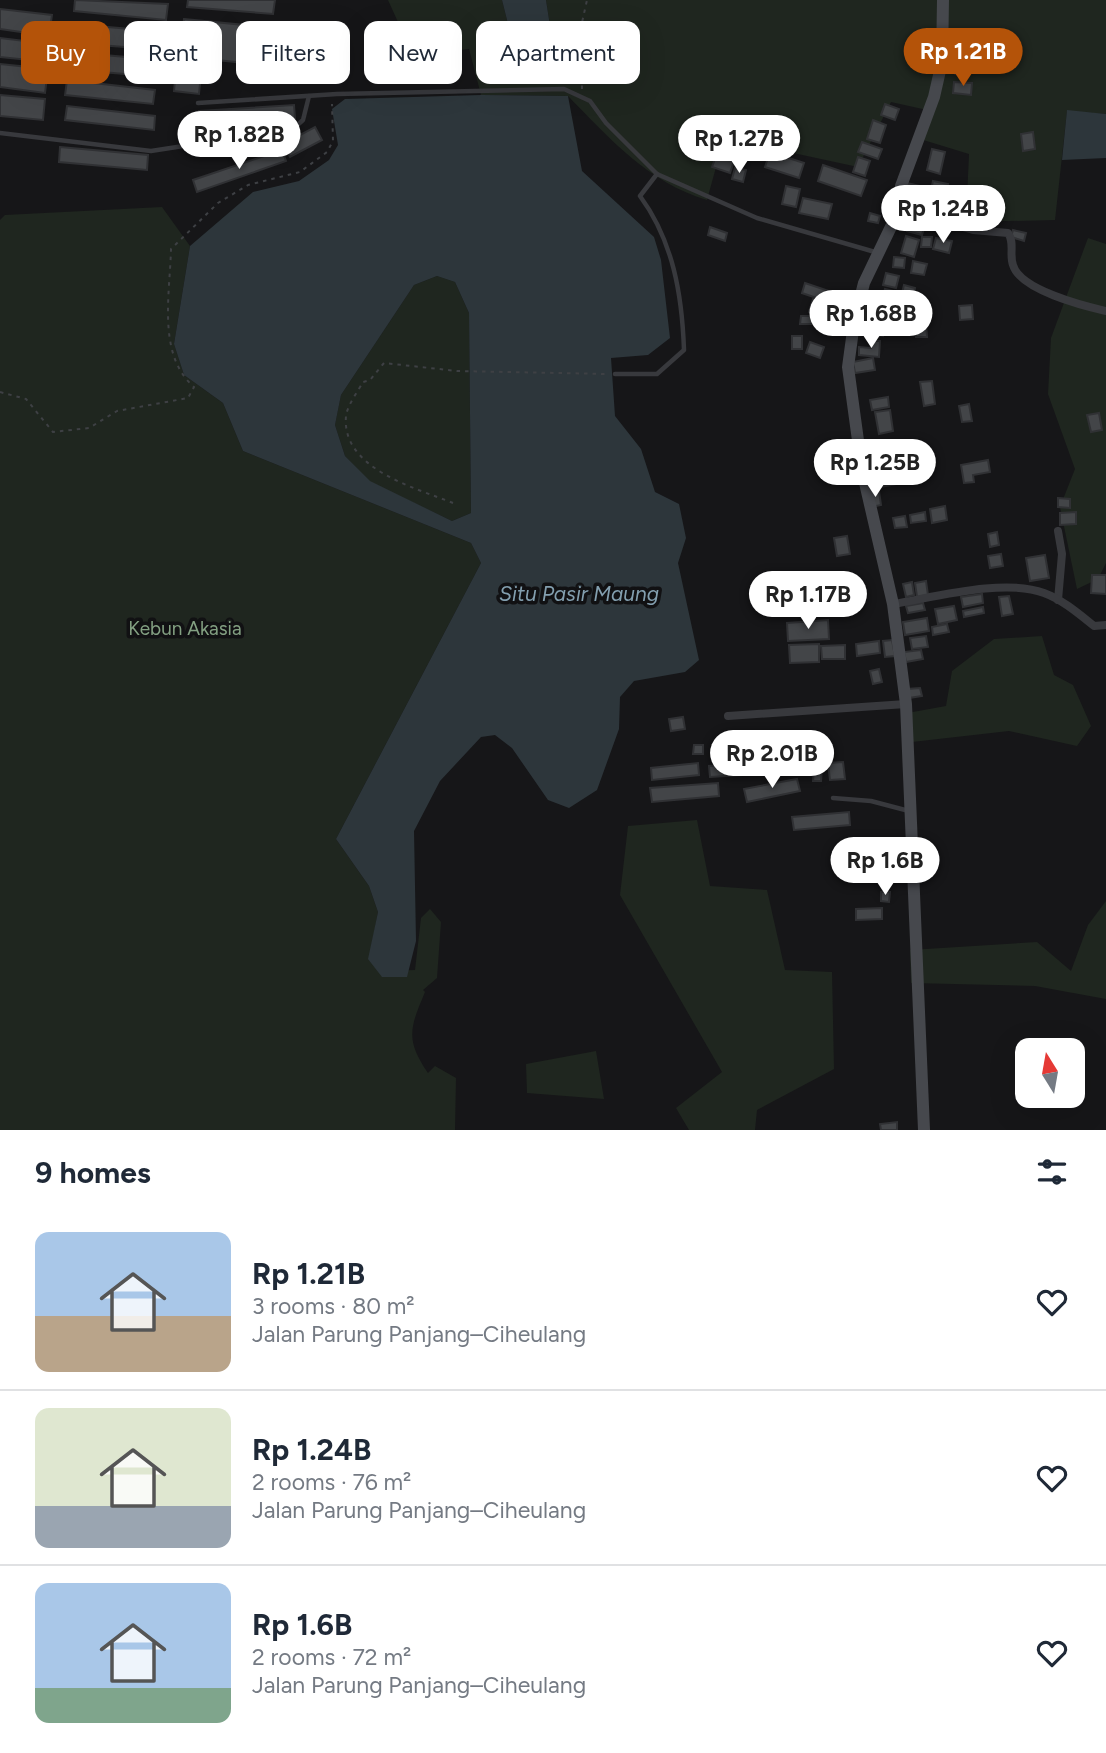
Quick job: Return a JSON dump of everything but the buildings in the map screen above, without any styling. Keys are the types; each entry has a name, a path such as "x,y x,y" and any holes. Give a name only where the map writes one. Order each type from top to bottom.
{"street":[{"path":"924,1130 906,704 893,604 862,470 848,367 854,323 876,252 900,208 901,186 934,96 942,62 943,0"},
{"path":"900,208 973,230 1008,233 1012,239 1013,267 1022,278 1069,303 1106,311"},
{"path":"1058,531 1062,554 1058,600"},
{"path":"893,604 998,589 1031,589 1058,600 1094,626 1106,625"},
{"path":"728,716 906,704"}],"lane":[{"path":"198,103 337,94 564,89 582,95 657,174 757,218 876,252"},
{"path":"0,133 151,150 293,129 303,120 309,96"},
{"path":"614,374 657,374 684,350 683,324 669,244 655,216 640,195 657,174"},
{"path":"833,798 871,801 910,812"}],"path":[{"path":"582,95 581,27 587,0"},
{"path":"0,393 26,400 53,432 89,428 117,411 188,398 194,387 179,374 169,341 171,249 218,203 248,185 300,172 327,152 334,141 330,107 337,94"},
{"path":"453,503 393,478 364,459 351,439 346,415 363,382 370,380 384,363 457,372 614,374"}],"green space":[{"path":"388,0 502,0 507,21 476,21 476,76 469,49 462,50 462,21 398,21"},
{"path":"546,0 1106,0 1106,114 1067,111 1055,220 966,222 969,154 920,139 927,110 891,102 858,167 724,138 707,200 648,171 615,143 568,96 481,95 478,84 640,84 640,21 549,21"},
{"name":"Kebun Akasia","path":"162,207 190,246 174,344 184,375 223,403 243,451 471,543 481,563 336,839 369,886 378,912 369,959 384,971 415,970 421,918 430,909 441,922 437,978 423,990 425,992 412,1033 416,1051 428,1073 435,1066 456,1078 455,1130 0,1130 0,220 5,215"},
{"path":"1088,238 1106,244 1106,563 1098,579 1077,589 1060,507 1075,469 1048,394 1051,338"},
{"path":"437,276 455,282 469,313 471,513 452,521 370,482 345,456 335,425 341,395 414,285"},
{"path":"1042,636 1054,675 1073,685 1091,726 1077,746 1009,731 903,743 902,714 946,706 952,671 994,639"},
{"path":"697,820 710,886 767,890 785,970 832,972 834,1069 757,1110 755,1130 689,1130 676,1108 722,1072 620,895 628,826"},
{"path":"1106,901 1106,999 1035,986 911,983 910,950 1037,942 1071,971 1088,925"},
{"path":"596,1051 604,1099 527,1093 526,1064"}],"water":[{"path":"502,0 546,0 549,21 507,21"},
{"name":"Situ Pasir Maung","path":"481,95 568,96 582,171 654,237 661,260 670,338 648,355 611,358 615,416 641,449 655,492 679,504 686,538 678,563 699,660 685,672 634,681 620,697 619,729 597,790 569,808 548,800 512,748 495,735 481,737 440,781 414,831 416,941 407,977 382,977 368,959 378,912 369,886 336,839 481,563 471,543 243,451 223,403 184,375 174,344 190,246 253,192 299,181 329,160 338,145 332,109 345,99","holes":["437,276 455,282 469,313 471,513 452,521 370,481 345,456 335,425 341,395 414,285"]},
{"path":"1067,110 1106,114 1106,158 1062,160"}]}
